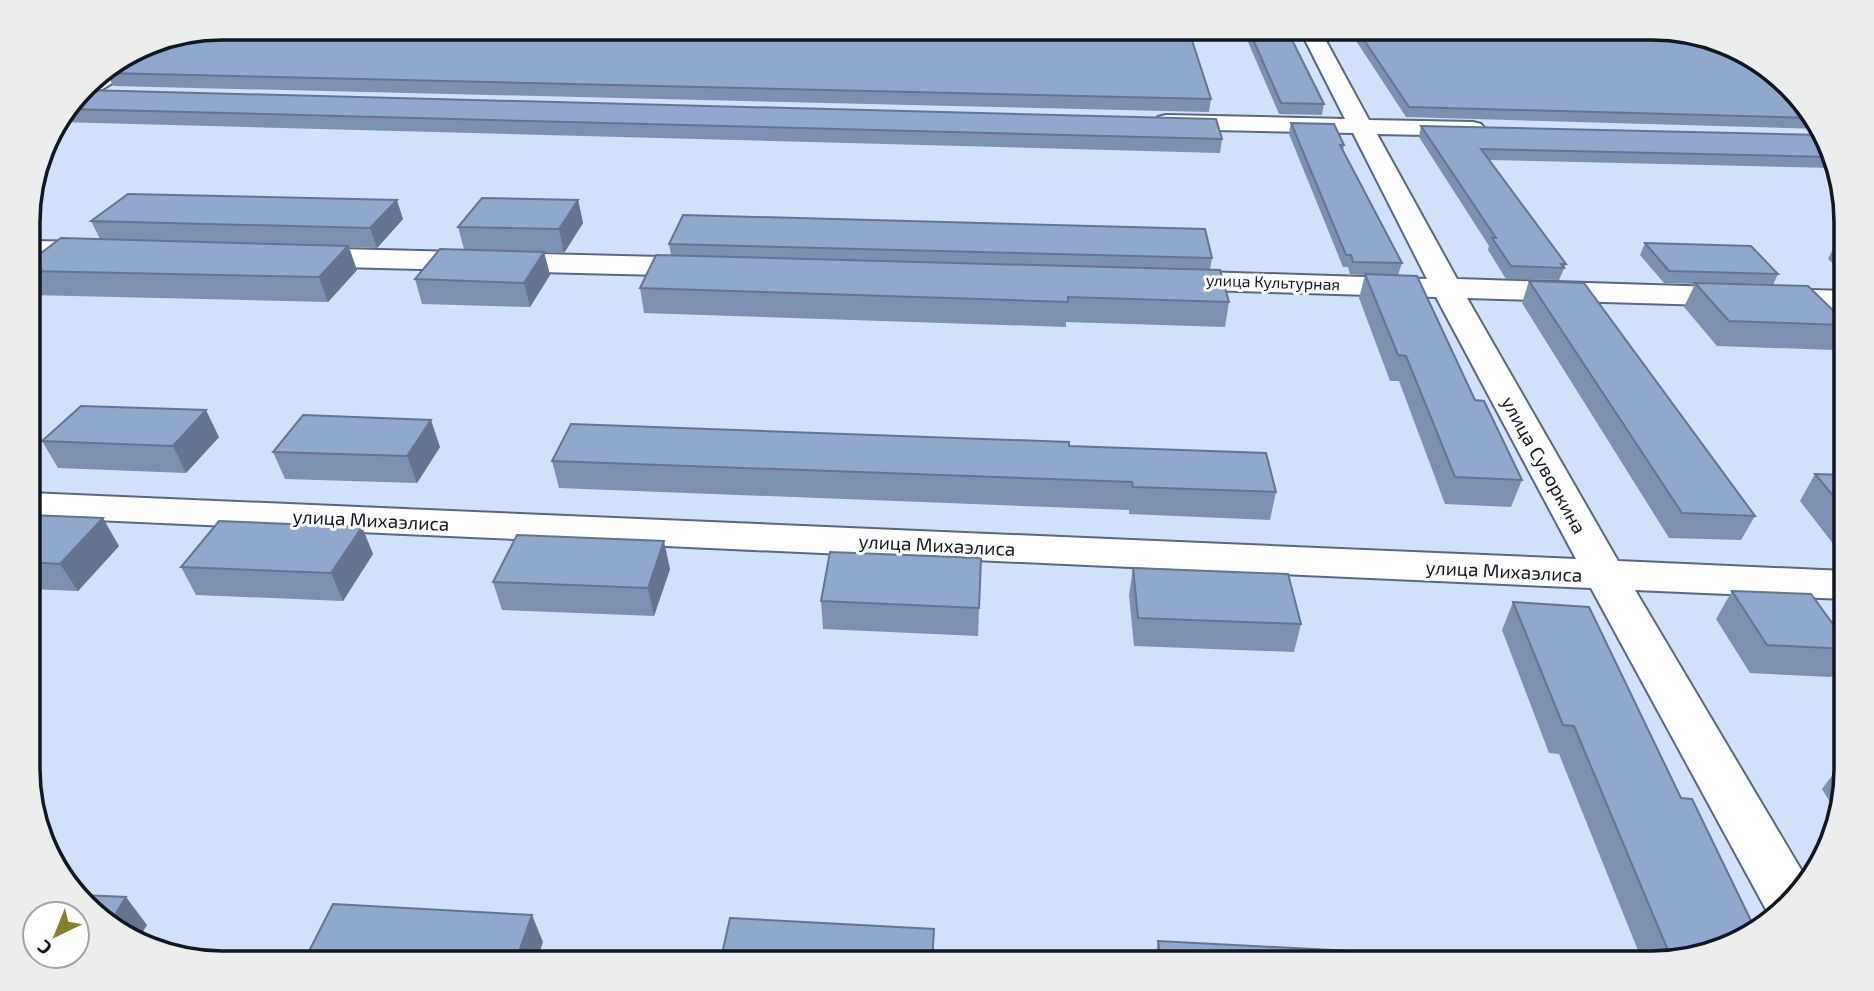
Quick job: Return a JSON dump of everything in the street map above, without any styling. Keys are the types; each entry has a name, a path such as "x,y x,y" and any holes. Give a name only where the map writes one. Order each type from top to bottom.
{"street":[{"name":"улица Суворкина","path":"1316,40 1446,287 1785,893"},
{"path":"94,94 122,95"},
{"path":"1140,121 1502,130"},
{"path":"41,250 126,252"},
{"path":"279,256 724,268"},
{"name":"улица Культурная","path":"1141,279 1834,300"},
{"name":"улица Михаэлиса","path":"40,506 1834,585"}],"building":[{"path":"222,40 1192,40 1211,99 118,73 153,54 175,46"},
{"path":"1253,40 1292,40 1324,104 1281,103"},
{"path":"1364,40 1652,40 1699,46 1732,59 1763,78 1800,118 1409,107"},
{"path":"97,90 1216,119 1222,139 80,109"},
{"path":"1291,123 1334,124 1344,145 1340,145 1402,263 1353,262 1351,255 1346,255"},
{"path":"1421,126 1811,135 1821,157 1481,149 1566,264 1561,264 1564,268 1511,266 1492,238 1496,238"},
{"path":"128,194 397,200 370,228 91,221"},
{"path":"482,198 578,200 559,229 458,227"},
{"path":"683,215 1205,229 1212,258 669,244"},
{"path":"61,238 348,246 319,277 41,271 41,253"},
{"path":"1645,243 1751,246 1778,274 1669,271"},
{"path":"440,249 544,252 524,283 415,279"},
{"path":"656,255 1220,270 1229,302 1068,297 1068,302 640,288"},
{"path":"1365,274 1417,276 1475,400 1484,401 1522,480 1455,477 1406,356 1398,355"},
{"path":"1529,281 1584,283 1755,516 1682,513"},
{"path":"1695,283 1808,286 1834,311 1834,325 1729,321"},
{"path":"81,406 206,410 173,446 42,441"},
{"path":"303,415 431,420 407,456 273,452"},
{"path":"571,424 1069,442 1069,446 1266,453 1276,492 1133,487 1132,482 552,461"},
{"path":"1815,474 1834,475 1834,497"},
{"path":"40,515 103,518 60,564 40,563"},
{"path":"219,521 362,527 331,573 181,567"},
{"path":"517,535 664,541 648,588 493,582"},
{"path":"830,552 981,558 979,608 821,601"},
{"path":"1133,568 1288,574 1301,624 1138,618"},
{"path":"1732,591 1811,594 1834,626 1834,648 1767,645"},
{"path":"1513,602 1589,607 1681,798 1692,799 1751,921 1710,941 1668,950 1574,726 1563,725"},
{"path":"91,895 126,897 115,915"},
{"path":"333,904 532,915 519,951 309,951"},
{"path":"730,918 934,929 933,951 723,951"},
{"path":"1158,941 1336,950 1159,950"}]}
